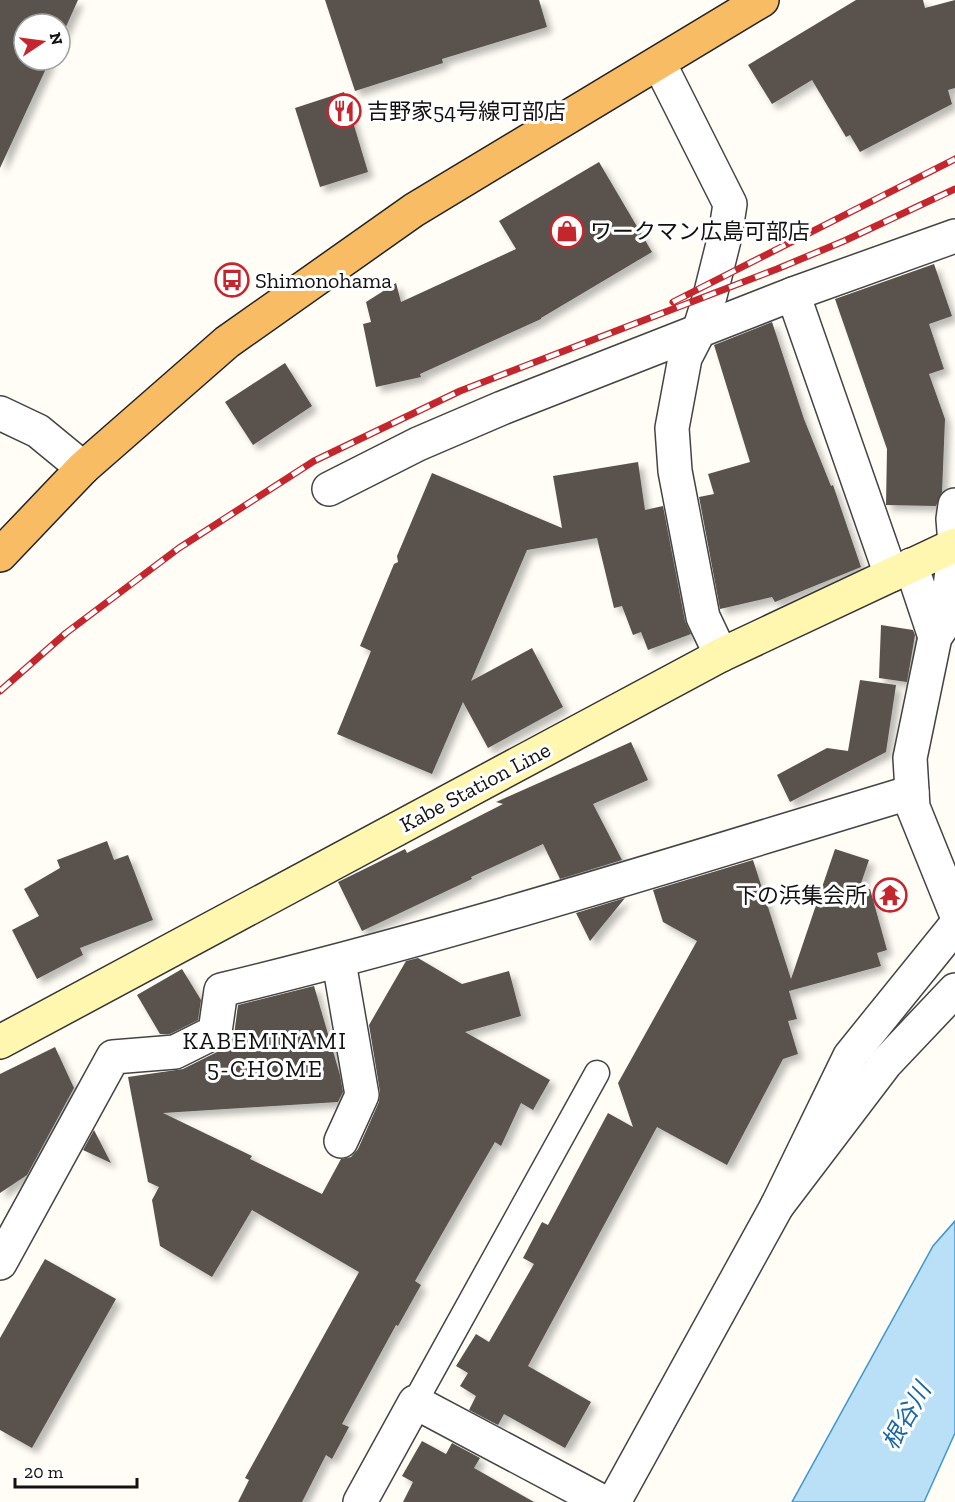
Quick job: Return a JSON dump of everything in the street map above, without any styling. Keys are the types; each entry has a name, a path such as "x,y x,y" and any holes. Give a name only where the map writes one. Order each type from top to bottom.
{"highway":[{"path":"0,555 83,468 226,342 414,210 762,0"}],"main road":[{"name":"Kabe Station Line","path":"0,1042 721,655 955,545"}],"street":[{"path":"659,63 730,204 725,236 699,331 685,358 672,428 675,471 704,617 721,655"},
{"path":"329,489 429,439 793,294 955,236"},
{"path":"793,294 901,570 935,637"},
{"path":"0,413 38,431 83,468"},
{"path":"955,505 953,519 955,545 946,621 935,637 910,758 913,807 955,911"},
{"path":"0,1263 113,1057 176,1052 215,1032 221,990 339,962 912,792"},
{"path":"614,1502 777,1206 850,1056 955,926"},
{"path":"339,962 362,1095 341,1142"},
{"path":"777,1206 885,1064 955,990"},
{"path":"360,1502 415,1402 603,1502"}],"lane":[{"path":"415,1402 597,1073"}],"water":[{"name":"根谷川","path":"955,1221 955,1433 924,1502 792,1502 933,1246"}],"building":[{"path":"0,0 78,0 72,13 12,12 12,72 44,72 0,168"},
{"path":"325,0 539,0 547,27 442,59 443,63 355,91"},
{"path":"856,0 923,0 925,8 955,0 955,88 948,90 952,104 860,152 850,135 846,137 812,80 772,104 748,65"},
{"path":"344,92 368,172 320,187 295,108"},
{"path":"599,162 652,252 541,319 420,374 421,377 376,387 363,324 371,322 366,302 396,283 401,302 516,249 499,221"},
{"path":"934,264 952,316 929,324 944,369 929,374 945,419 942,492 936,506 886,505 887,449 835,299"},
{"path":"772,322 804,419 831,486 833,485 861,567 775,602 772,597 720,609 699,497 714,494 708,474 750,462 714,345"},
{"path":"285,363 312,406 253,445 225,402"},
{"path":"638,462 645,510 663,506 685,621 691,634 648,650 641,632 633,635 622,606 614,608 597,538 527,550 471,681 532,648 563,707 488,748 463,702 432,774 337,734 371,651 360,646 394,564 398,562 397,556 432,473 562,528 553,476"},
{"path":"881,625 913,630 915,635 907,682 879,678"},
{"path":"860,680 896,685 886,752 790,802 777,775 827,748 848,751"},
{"path":"631,742 648,780 593,804 622,860 560,879 543,844 362,931 338,882 405,849 407,853 503,804 496,802"},
{"path":"107,841 114,860 128,855 153,920 80,948 83,955 37,979 12,930 39,916 24,889 60,868 57,860"},
{"path":"835,849 869,860 858,892 870,889 887,950 877,953 881,966 789,991 797,1019 788,1021 798,1054 783,1059 727,1165 657,1127 528,1366 591,1402 565,1448 504,1414 498,1425 469,1410 476,1396 460,1386 468,1373 456,1366 476,1334 489,1342 534,1264 523,1258 542,1222 548,1225 608,1113 633,1127 618,1083 697,941 663,922 653,890 753,860 791,979"},
{"path":"625,898 590,941 576,913"},
{"path":"418,958 462,984 509,971 521,1016 465,1032 550,1080 533,1110 521,1103 501,1146 495,1142 415,1281 421,1285 398,1326 396,1325 342,1424 349,1427 332,1459 326,1455 302,1502 238,1502 249,1480 245,1478 359,1272 252,1210 212,1277 160,1246 152,1200 159,1187 148,1182 128,1077 183,1069 223,1049 230,1043 234,1035 238,1005 314,986 340,1075 343,1092 338,1102 163,1113 252,1156 250,1159 322,1194 341,1159 351,1157 358,1149 379,1102 380,1092 369,1025 406,961"},
{"path":"182,969 201,1000 198,1020 170,1034 160,1034 137,995"},
{"path":"55,1047 74,1088 27,1175 0,1193 0,1074"},
{"path":"94,1130 111,1163 83,1150"},
{"path":"45,1259 116,1299 32,1448 0,1430 0,1338"},
{"path":"422,1441 446,1454 452,1443 480,1458 474,1468 534,1502 403,1502 413,1482 402,1476"}],"railway":[{"path":"673,302 955,159"},
{"path":"0,691 66,633 179,548 314,461 460,391 777,269 844,241 955,189"}],"place":[{"name":"吉野家54号線可部店","path":"344,111"},
{"name":"ワークマン広島可部店","path":"567,231"},
{"name":"Shimonohama","path":"232,280"},
{"name":"下の浜集会所","path":"890,895"}],"district":[{"name":"KABEMINAMI 5-CHOME","path":"265,1054"}]}
